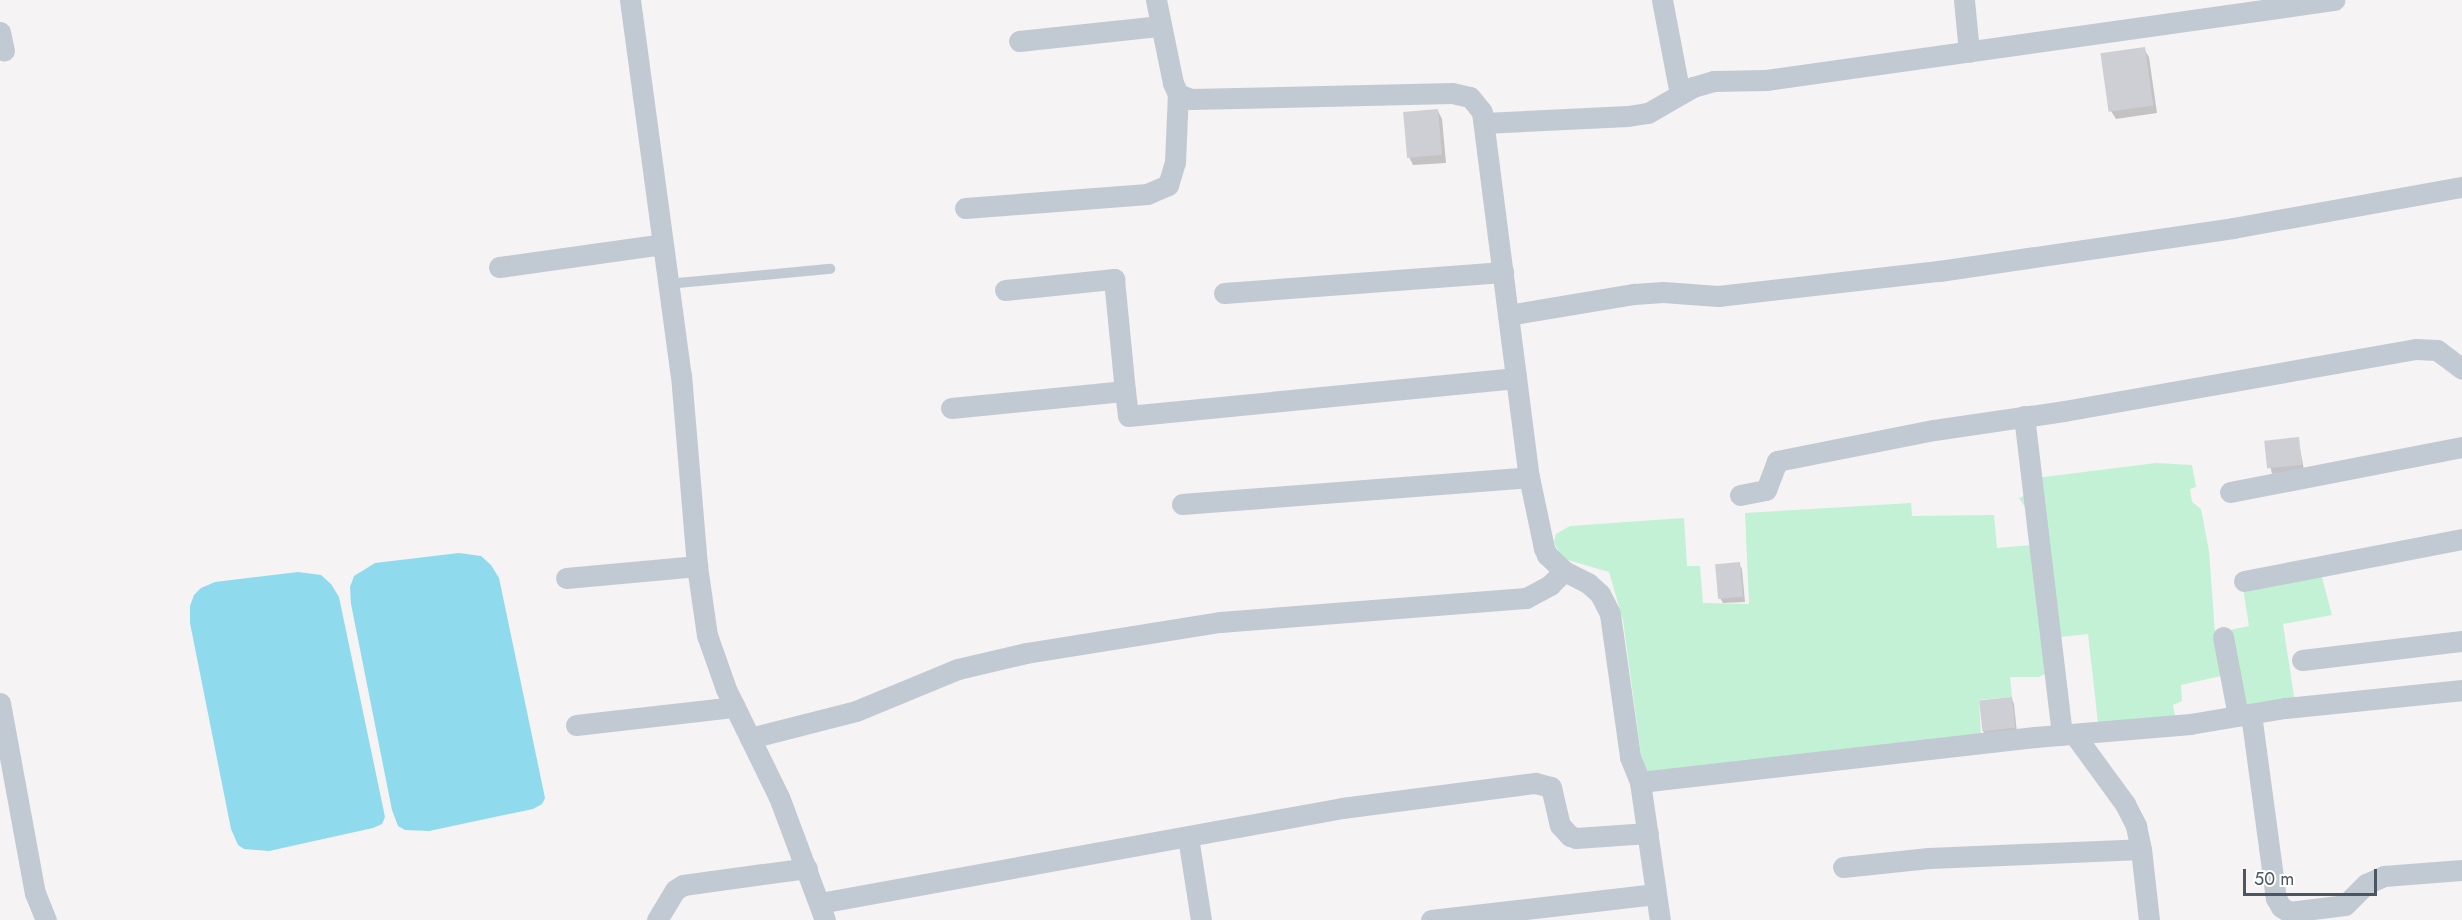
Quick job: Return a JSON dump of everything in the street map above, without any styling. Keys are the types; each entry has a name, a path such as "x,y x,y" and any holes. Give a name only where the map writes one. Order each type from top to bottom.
{"street":[{"path":"630,0 681,375 697,566 707,635 735,707 778,797 823,912 1188,837 1342,808 1535,783 1551,787 1560,825 1570,836 1576,838 1648,833"},
{"path":"964,208 1147,194 1168,185 1175,162 1178,94 1173,83 1156,0"},
{"path":"1662,0 1680,94"},
{"path":"1964,0 1969,52"},
{"path":"1484,123 1629,116 1648,112 1693,87 1714,81 1766,80 2334,0"},
{"path":"1019,41 1160,26"},
{"path":"1178,94 1191,99 1207,99 1452,93 1470,97 1482,112 1529,477 1547,555 1564,571 1590,584 1606,603 1612,625 1630,757 1640,782 1660,920"},
{"path":"1508,315 1634,294 1663,292 1718,296 1950,269 2233,228 2462,187"},
{"path":"500,267 662,244"},
{"path":"1224,292 1503,272"},
{"path":"1005,290 1114,279 1128,416 1516,378"},
{"path":"1740,495 1766,490 1777,461 1792,456 2416,349 2437,350 2462,369"},
{"path":"951,408 1125,391"},
{"path":"2024,417 2068,734 2125,804 2136,826 2141,849 2149,920"},
{"path":"2230,492 2462,447"},
{"path":"1182,504 1529,477"},
{"path":"2244,580 2462,539"},
{"path":"566,578 697,566"},
{"path":"750,738 855,711 958,669 1026,653 1220,621 1526,598 1550,585 1564,571"},
{"path":"2223,637 2244,715 2276,898 2281,907 2289,912 2345,905 2366,884 2384,876 2462,870"},
{"path":"2302,660 2462,641"},
{"path":"1640,782 2068,734 2190,724 2244,715 2462,690"},
{"path":"0,703 35,893 46,920"},
{"path":"576,725 735,707"},
{"path":"1188,837 1201,920"},
{"path":"1843,867 1929,858 2141,849"},
{"path":"657,920 675,890 683,885 807,868"},
{"path":"1442,919 1656,894"}],"lane":[{"path":"667,284 830,269"}],"green space":[{"path":"2156,463 2192,465 2196,487 2190,489 2192,502 2201,509 2209,551 2215,633 2249,626 2243,588 2321,574 2332,615 2283,624 2295,703 2227,711 2221,676 2181,685 2182,701 2173,705 2176,720 2098,723 2088,634 2052,638 2057,668 2039,677 2010,677 2012,697 1979,700 1981,737 1647,775 1642,762 1623,620 1609,572 1561,558 1554,542 1556,534 1570,526 1684,518 1687,566 1700,566 1703,603 1749,604 1745,513 1911,503 1912,516 1994,515 1997,548 2032,545 2029,513 2019,498 2026,495 2028,479"}],"water":[{"path":"459,553 481,556 491,565 499,578 545,798 542,804 533,809 429,831 405,830 398,826 392,810 351,604 350,587 354,576 375,563"},
{"path":"298,572 321,575 331,584 339,597 385,817 382,824 373,828 269,851 244,849 238,845 231,829 190,623 190,606 194,595 201,588 215,582"}],"building":[{"path":"2145,47 2153,105 2109,112 2100,53"},
{"path":"1438,109 1442,155 1407,158 1403,112"},
{"path":"2299,437 2302,465 2267,469 2264,441"},
{"path":"1740,562 1743,597 1718,599 1715,564"},
{"path":"2012,697 2015,728 1982,731 1979,700"}]}
